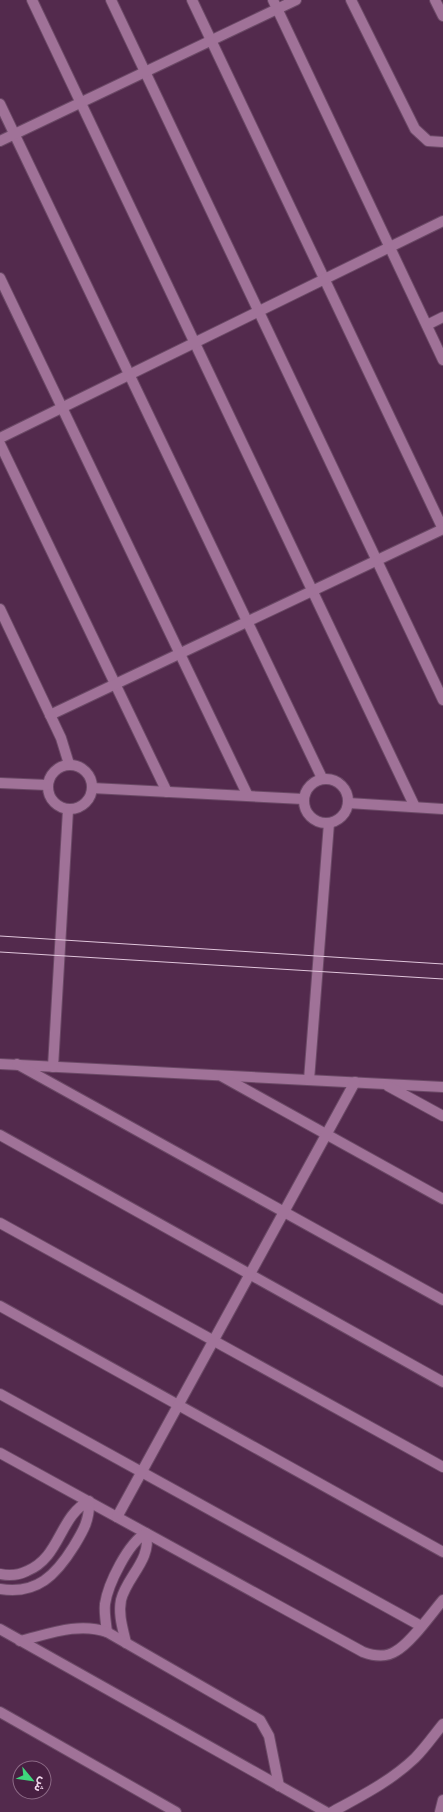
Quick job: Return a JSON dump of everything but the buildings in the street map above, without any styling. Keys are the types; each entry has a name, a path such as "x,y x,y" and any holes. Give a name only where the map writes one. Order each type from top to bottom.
{"street":[{"path":"32,0 415,807"},
{"path":"111,0 443,700"},
{"path":"50,715 114,683 443,529 192,0"},
{"path":"0,141 211,40 275,5 296,0"},
{"path":"351,0 415,129 428,141 443,142"},
{"path":"435,0 443,16"},
{"path":"275,5 443,360"},
{"path":"0,104 322,778"},
{"path":"0,438 443,221"},
{"path":"0,278 248,796"},
{"path":"427,325 443,317"},
{"path":"0,444 167,792"},
{"path":"0,609 63,744 68,764"},
{"path":"68,764 77,765 86,770 91,779 92,788 90,797 85,804 77,809 68,810 53,802 48,794 47,785 50,775 57,768 68,764"},
{"path":"322,778 333,779 341,784 347,792 348,803 345,812 338,819 329,823 319,822 310,817 304,809 303,799 306,789 313,782 322,778"},
{"path":"0,783 47,785"},
{"path":"92,788 303,799"},
{"path":"348,803 443,809"},
{"path":"53,1066 68,810"},
{"path":"309,1080 329,823"},
{"path":"0,1064 443,1087"},
{"path":"18,1064 443,1300"},
{"path":"220,1075 443,1199"},
{"path":"117,1517 355,1082"},
{"path":"384,1084 443,1116"},
{"path":"0,1135 443,1382"},
{"path":"0,1223 443,1467"},
{"path":"0,1306 443,1552"},
{"path":"0,1394 421,1626"},
{"path":"0,1453 363,1652 374,1656 396,1652 443,1600"},
{"path":"0,1574 5,1575 24,1573 42,1563 50,1554 74,1512 89,1501"},
{"path":"0,1589 14,1590 27,1588 40,1584 51,1577 61,1567 87,1526 90,1513 89,1501"},
{"path":"107,1632 105,1606 110,1586 134,1542 146,1533"},
{"path":"126,1643 120,1619 121,1599 147,1548 146,1533"},
{"path":"20,1641 77,1627 97,1629 107,1632 260,1720 269,1736 279,1786"},
{"path":"0,1629 326,1812"},
{"path":"0,1712 176,1812"},
{"path":"332,1812 382,1784 400,1771 416,1757 443,1724"},
{"path":"440,1812 443,1800"}],"tram line":[{"path":"0,936 443,964"},
{"path":"0,952 443,979"}]}
